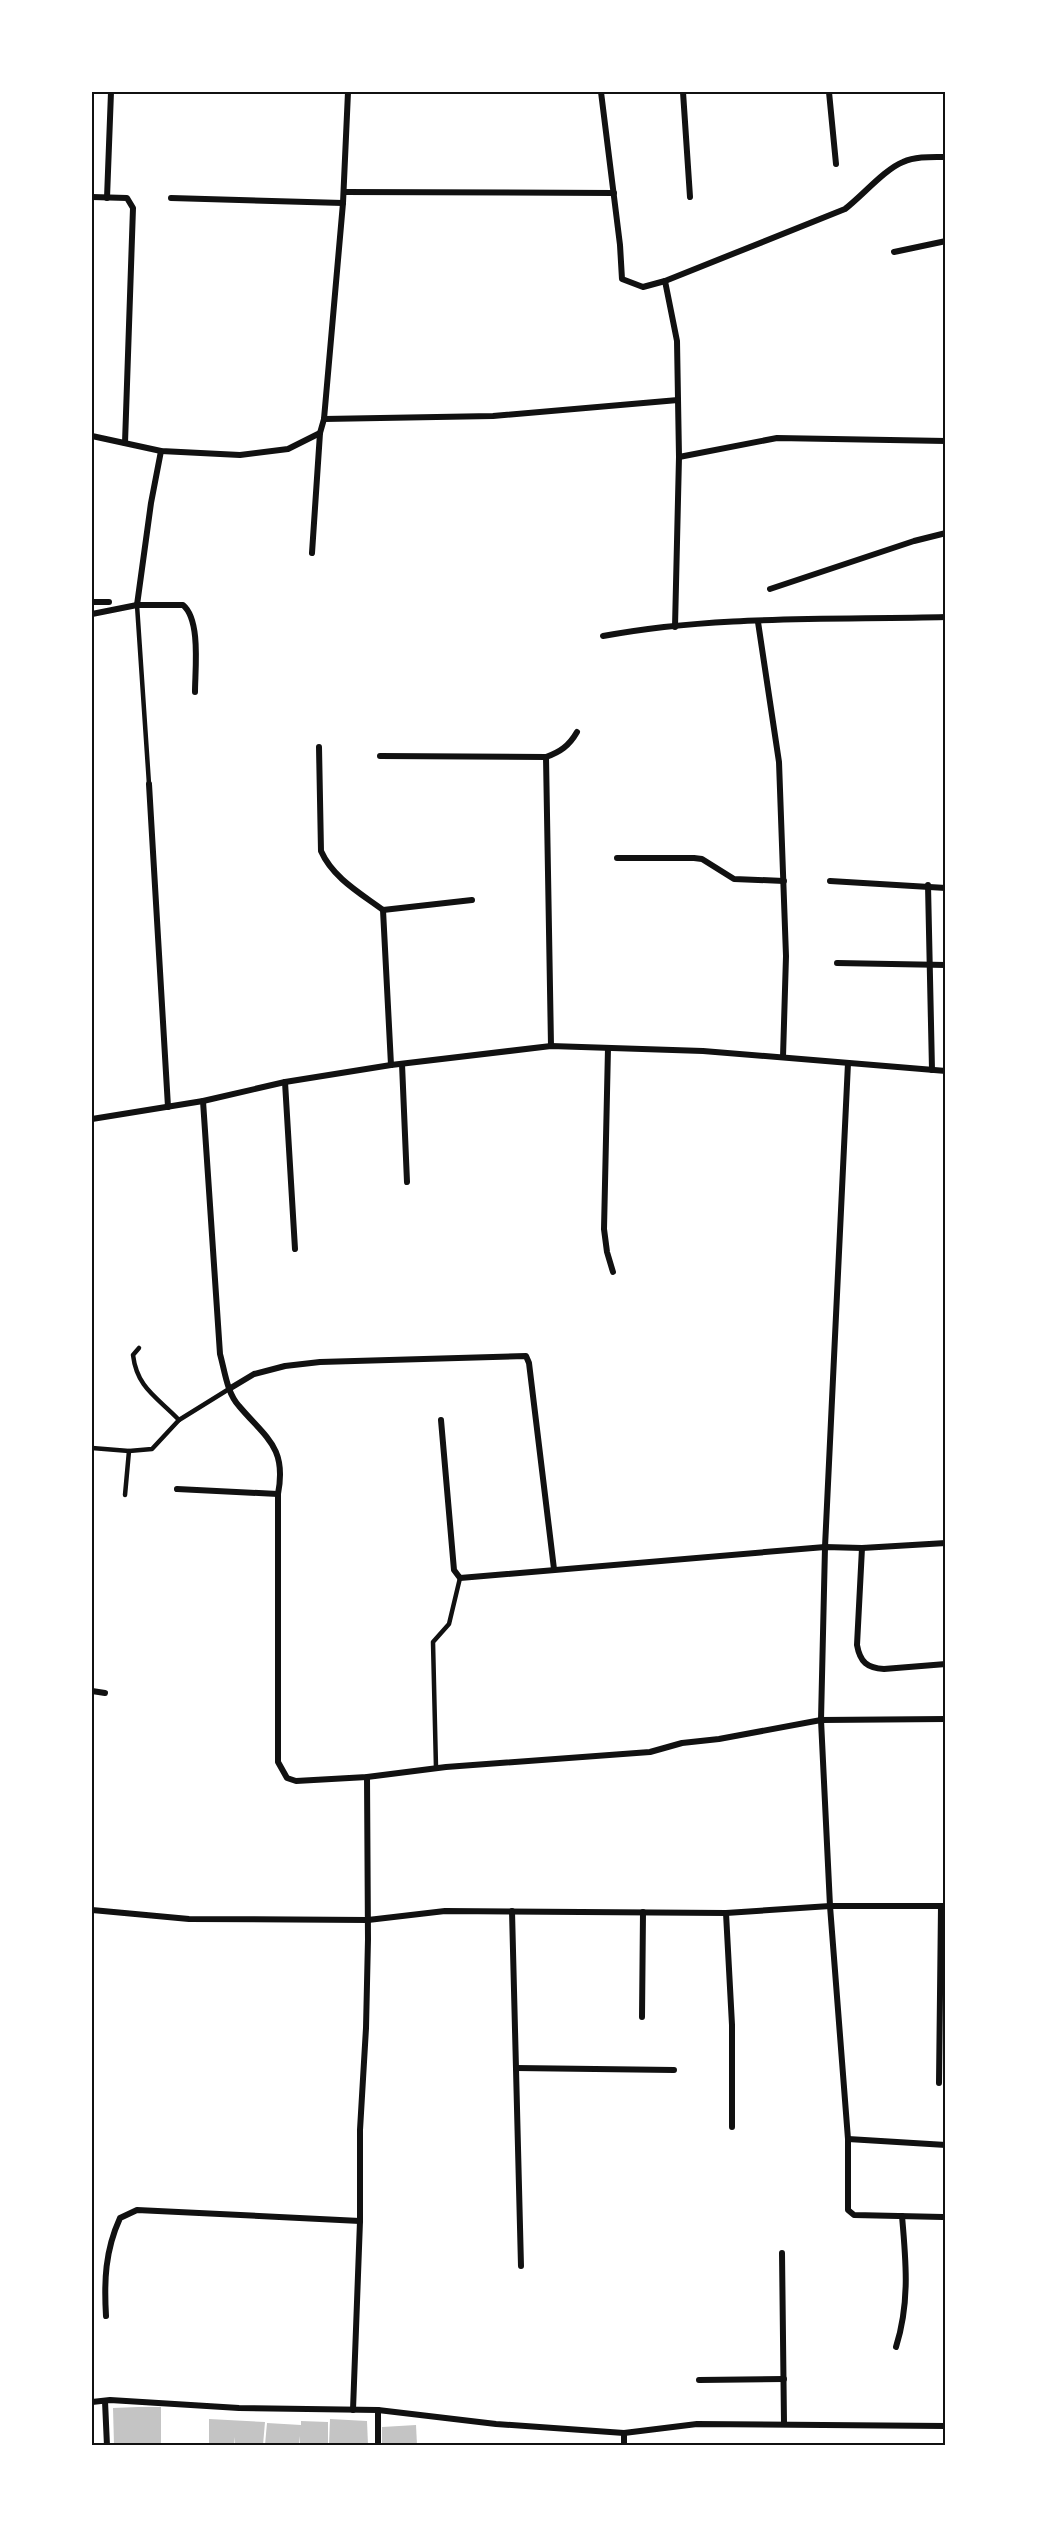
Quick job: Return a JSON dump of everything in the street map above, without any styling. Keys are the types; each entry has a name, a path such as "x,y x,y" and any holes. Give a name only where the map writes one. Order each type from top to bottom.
{"street":[{"path":"106,198 111,92"},
{"path":"312,553 320,433 324,419 344,192 348,92"},
{"path":"601,92 622,279 643,286 665,281 845,209 891,168 905,161 945,157"},
{"path":"683,92 690,197"},
{"path":"829,92 836,164"},
{"path":"344,192 614,193"},
{"path":"92,197 127,198 133,208 125,443"},
{"path":"171,198 343,203"},
{"path":"894,252 945,241"},
{"path":"665,281 677,341 679,457 675,627"},
{"path":"324,419 493,416 678,400"},
{"path":"92,436 161,451 258,454 288,448 320,433"},
{"path":"679,457 777,438 945,441"},
{"path":"137,605 151,503 161,451"},
{"path":"770,590 914,541 945,533"},
{"path":"92,602 109,602"},
{"path":"92,614 137,605 183,605 188,610 195,632 195,692"},
{"path":"603,636 675,627 758,622 945,617"},
{"path":"758,622 779,762 786,956 783,1057"},
{"path":"380,756 546,757 559,752 572,741 577,732"},
{"path":"319,747 321,851 327,866 383,910 472,900"},
{"path":"546,757 551,1046"},
{"path":"149,784 168,1107"},
{"path":"617,858 702,859 734,879 784,881"},
{"path":"830,882 928,885 945,888"},
{"path":"928,885 932,1070"},
{"path":"383,910 391,1065"},
{"path":"837,963 945,965"},
{"path":"92,1119 203,1101 285,1082 391,1065 551,1046 639,1048 783,1057 945,1071"},
{"path":"608,1048 604,1228 607,1252 614,1272"},
{"path":"848,1063 825,1547 821,1720 830,1906 849,2139 848,2210 854,2215 943,2217"},
{"path":"402,1064 407,1182"},
{"path":"285,1082 295,1249"},
{"path":"203,1101 220,1354 229,1389 238,1406 269,1437 274,1446 281,1477 278,1494 278,1762 287,1778 296,1781 366,1778 436,1768 650,1752 682,1743 719,1739 821,1720 945,1719"},
{"path":"229,1389 254,1374 285,1366 320,1362 526,1356 529,1363 555,1569"},
{"path":"441,1420 454,1570 460,1578 825,1547 862,1548 945,1543"},
{"path":"177,1489 278,1494"},
{"path":"862,1548 857,1645 859,1655 865,1665 884,1669 945,1665"},
{"path":"92,1691 105,1693"},
{"path":"353,2410 360,2221 360,2130 366,2028 368,1920 366,1778"},
{"path":"92,1910 189,1919 368,1920 445,1911 726,1913 830,1906 943,1906 939,2083"},
{"path":"513,1911 521,2266"},
{"path":"642,2017 643,1912"},
{"path":"726,1913 732,2025 732,2127"},
{"path":"516,2068 674,2070"},
{"path":"849,2139 945,2145"},
{"path":"106,2316 104,2272 109,2247 120,2218 136,2210 360,2221"},
{"path":"896,2347 904,2322 908,2276 902,2216"},
{"path":"783,2253 784,2423"},
{"path":"699,2380 784,2379"},
{"path":"105,2401 108,2445"},
{"path":"92,2402 239,2408 378,2410 507,2425 624,2433 697,2424 945,2426"},
{"path":"378,2410 378,2445"},
{"path":"624,2433 624,2445"}],"lane":[{"path":"137,605 149,784"},
{"path":"139,1348 133,1355 135,1373 146,1389 179,1420"},
{"path":"92,1448 129,1451 152,1449 179,1420 229,1389"},
{"path":"125,1495 129,1451"},
{"path":"436,1768 433,1642 449,1624 460,1578"}],"building":[{"path":"161,2407 161,2445 114,2445 113,2408"},
{"path":"209,2419 265,2422 263,2445 235,2445 234,2437 234,2445 209,2445"},
{"path":"330,2419 367,2421 368,2445 329,2445"},
{"path":"301,2421 328,2422 328,2445 300,2445 300,2436 299,2445 265,2445 267,2423 301,2425"},
{"path":"416,2425 417,2445 382,2445 382,2427"}]}
